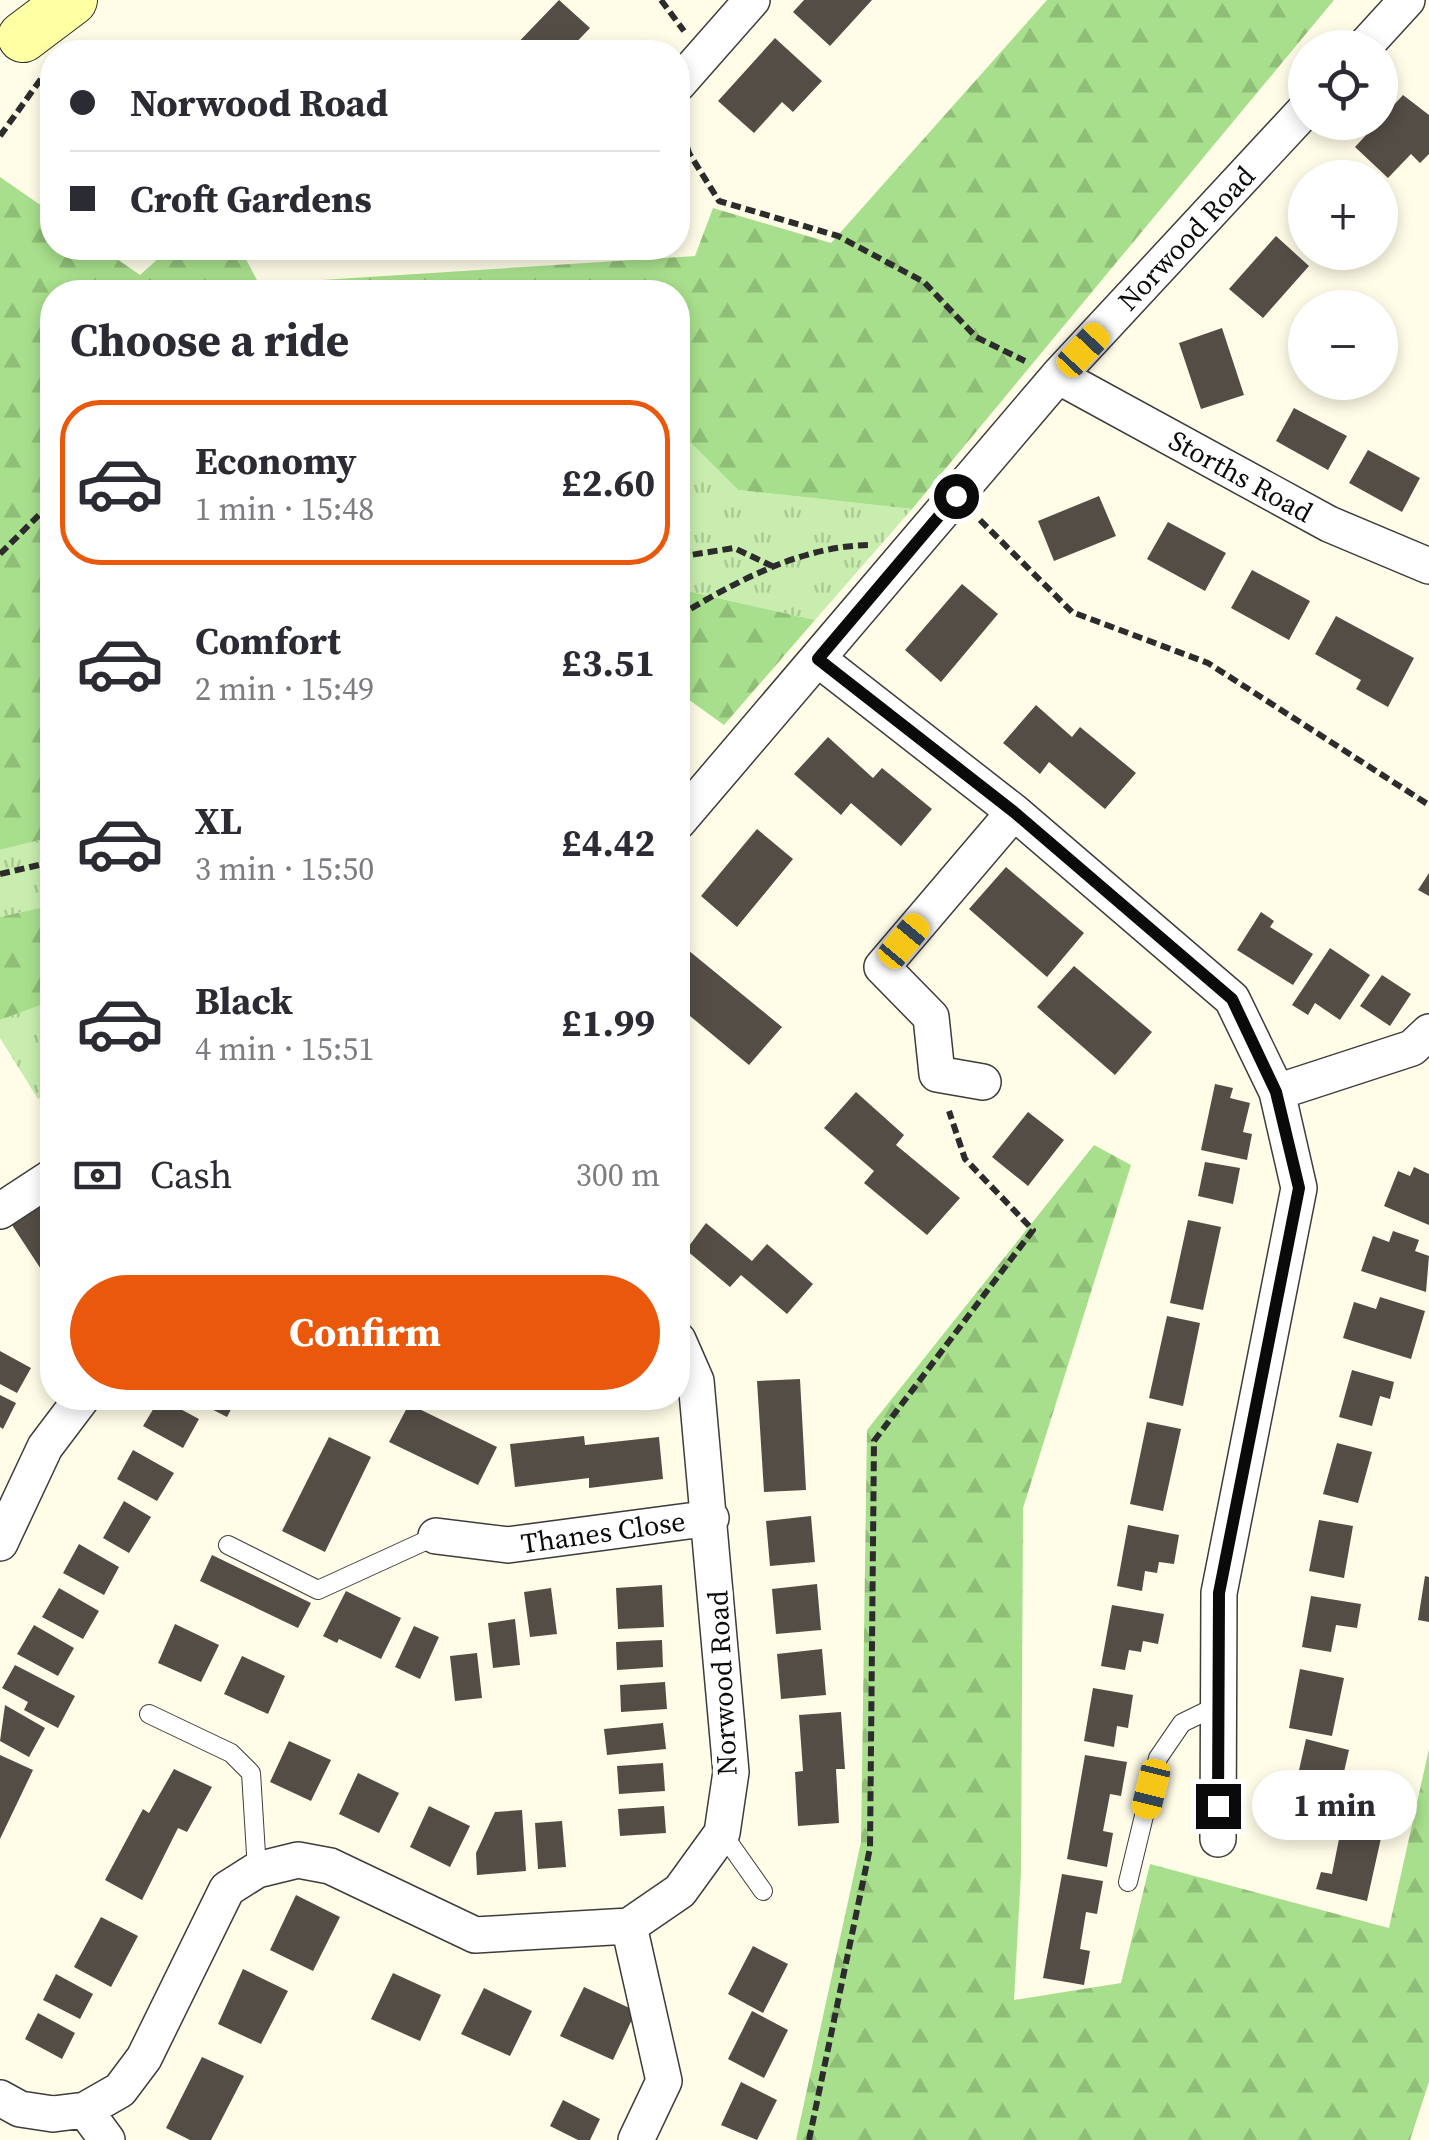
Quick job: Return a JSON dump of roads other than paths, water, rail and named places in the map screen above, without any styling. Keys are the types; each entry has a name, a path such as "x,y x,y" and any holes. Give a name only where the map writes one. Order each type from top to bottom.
{"street":[{"path":"25,51 72,0"},
{"path":"690,70 752,0"},
{"path":"1380,30 1407,0"},
{"name":"Norwood Road","path":"690,808 1058,376 1288,128"},
{"name":"Storths Road","path":"1058,376 1329,524 1429,566"},
{"path":"818,659 1014,812 1232,999 1276,1092 1299,1188 1219,1593 1218,1840"},
{"path":"983,1082 937,1074 931,1017 882,967 1014,812"},
{"path":"1276,1092 1412,1048 1429,1032"},
{"path":"0,1211 40,1184"},
{"name":"Norwood Road","path":"629,1926 680,1891 722,1833 732,1772 711,1518 696,1381 690,1367"},
{"path":"0,1543 45,1447 73,1410"},
{"name":"Thanes Close","path":"436,1536 508,1545 711,1518"},
{"path":"0,2098 20,2109 53,2114 85,2110 120,2090 144,2058 228,1889 257,1870 298,1860 330,1866 475,1935 629,1926 664,2081 636,2140"},
{"path":"85,2110 108,2140"}],"lane":[{"path":"228,1545 318,1590 436,1536"},
{"path":"1128,1882 1158,1758 1182,1723 1218,1705"},
{"path":"149,1714 231,1753 251,1773 257,1870"},
{"path":"722,1833 763,1891"}]}
